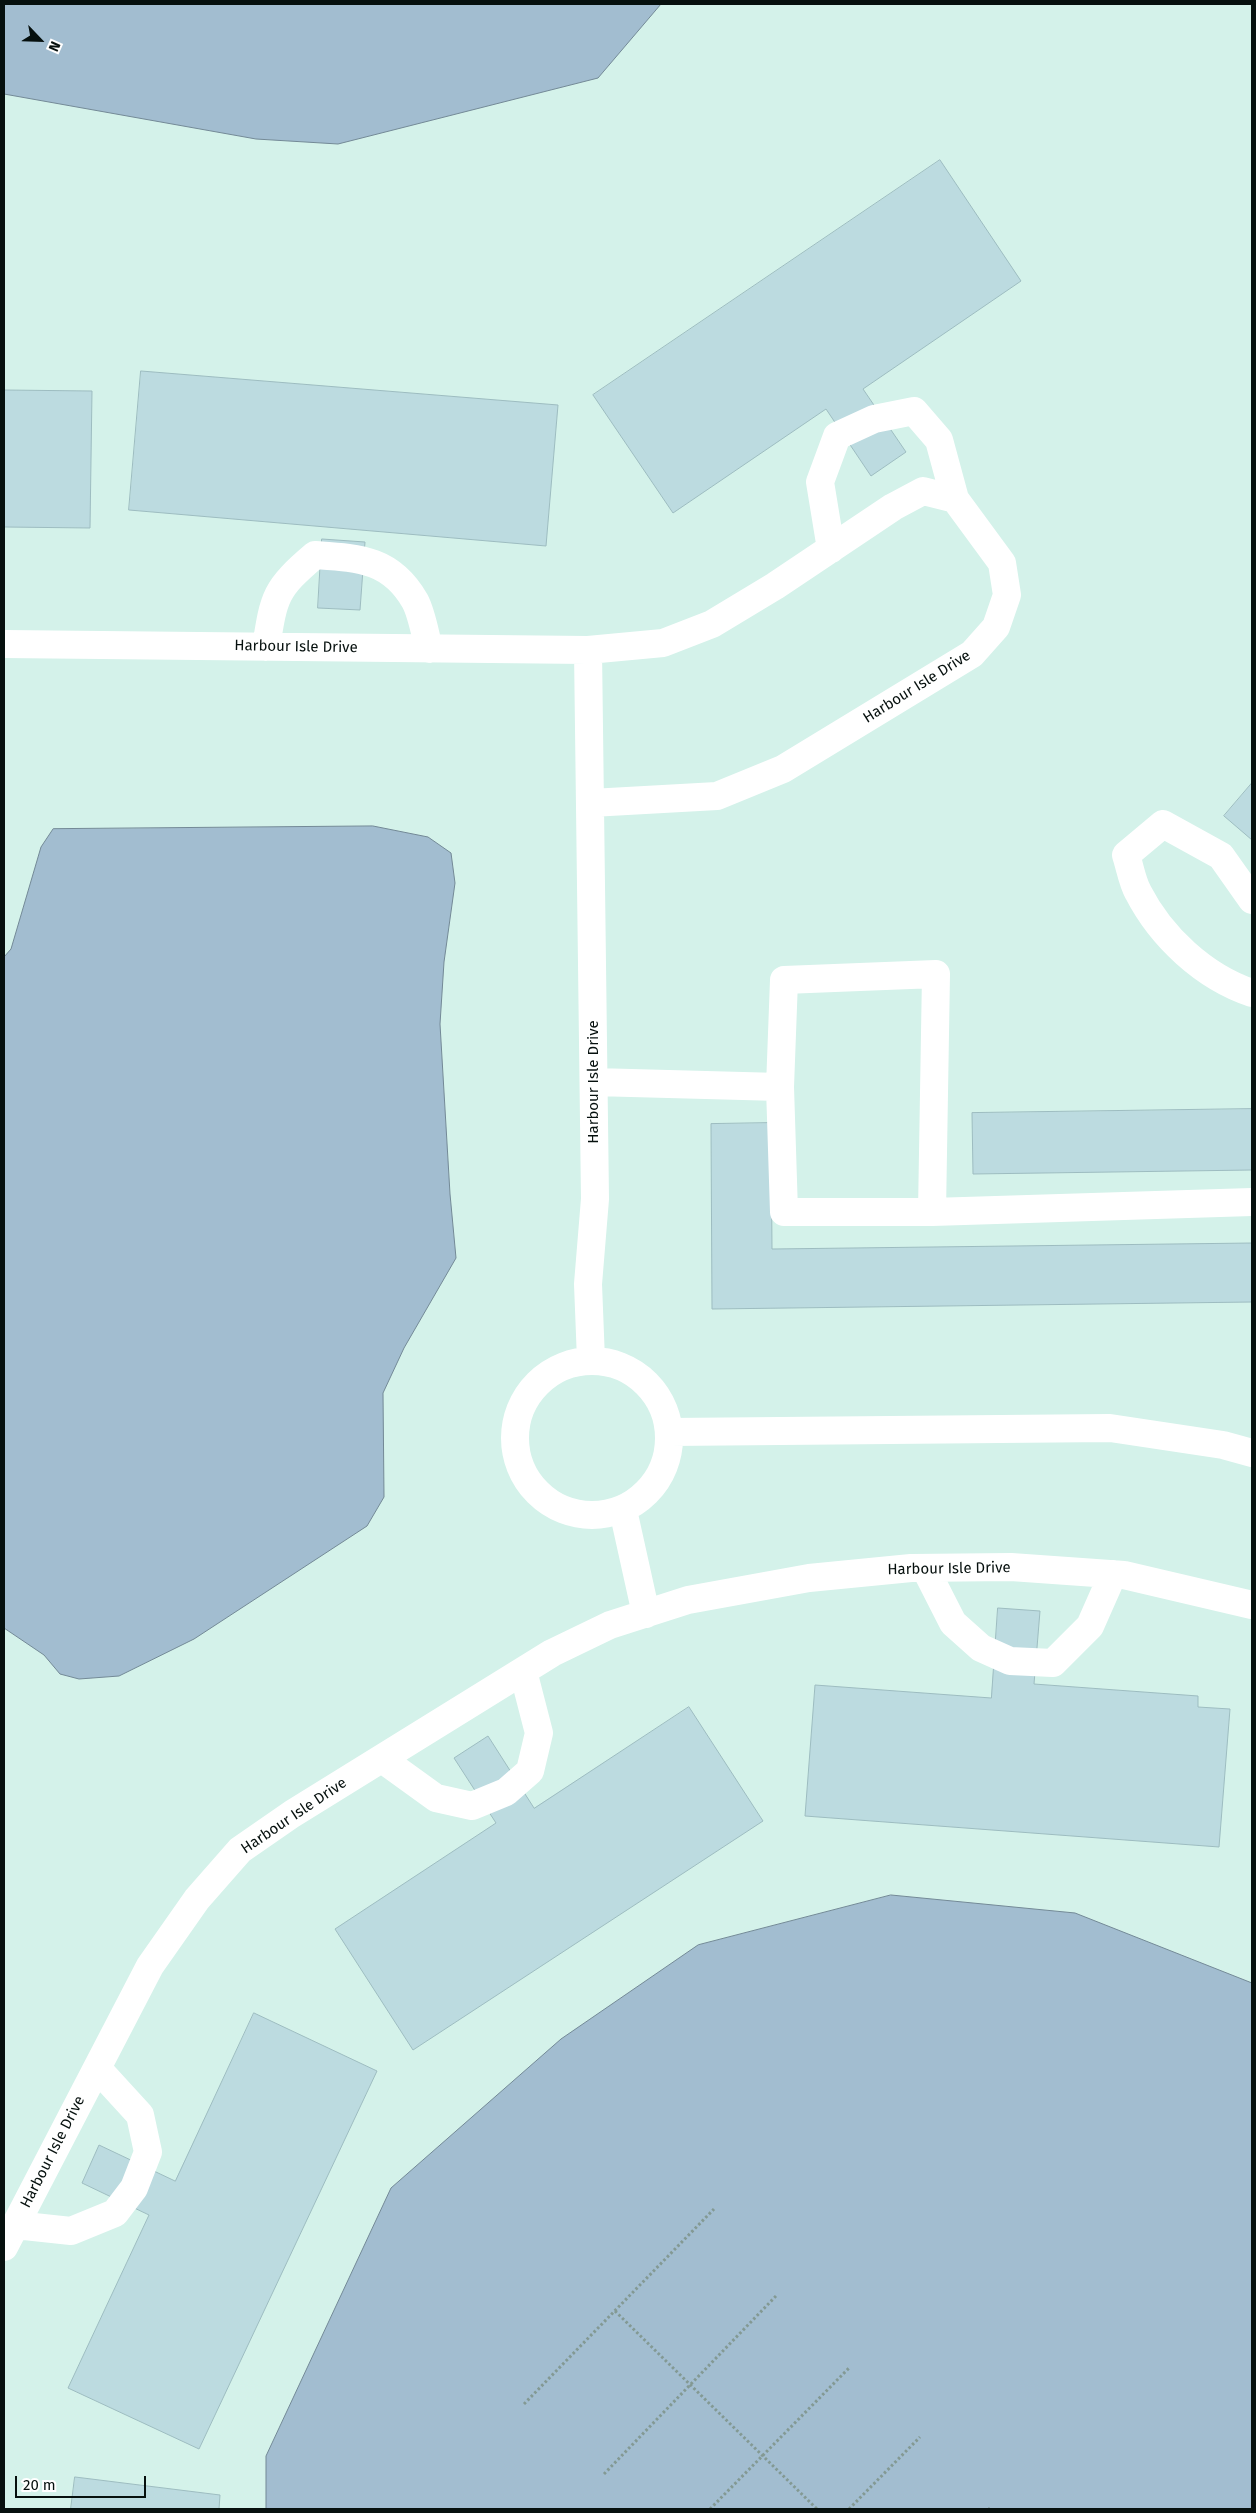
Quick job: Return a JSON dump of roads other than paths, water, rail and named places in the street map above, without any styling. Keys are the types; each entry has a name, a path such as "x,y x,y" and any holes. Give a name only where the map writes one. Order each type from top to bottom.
{"street":[{"path":"831,549 820,482 837,436 874,419 914,411 940,440 955,499"},
{"name":"Harbour Isle Drive","path":"4,644 588,650 663,643 712,624 775,586 893,507 923,491 955,499 1002,563 1007,594 996,627 972,654 784,770 717,796 591,803"},
{"path":"266,647 273,604 287,579 315,555 352,558 389,569 415,601 430,649"},
{"name":"Harbour Isle Drive","path":"588,650 595,1199 588,1284 591,1360"},
{"path":"1252,900 1221,856 1163,824 1126,855 1137,891 1160,929 1203,968 1252,992"},
{"path":"932,1212 936,974 784,980 780,1087 784,1212 932,1212 1252,1202"},
{"path":"594,1082 780,1087"},
{"path":"591,1360 614,1364 636,1373 656,1396 664,1409 670,1432 668,1456 659,1478 643,1497 623,1510 599,1516 574,1514 551,1505 532,1488 520,1467 514,1442 517,1417 528,1394 545,1377 567,1364 591,1360"},
{"path":"670,1432 1110,1428 1223,1445 1252,1454"},
{"path":"623,1510 646,1614"},
{"name":"Harbour Isle Drive","path":"10,2236 150,1966 196,1898 240,1850 292,1814 552,1653 610,1625 688,1600 809,1578 926,1568 1011,1567 1124,1575 1252,1605"},
{"path":"926,1568 953,1623 980,1648 1010,1661 1053,1663 1090,1626 1113,1574"},
{"path":"382,1758 436,1798 472,1806 506,1792 530,1772 539,1733 524,1671"},
{"path":"10,2236 71,2231 116,2213 134,2188 148,2152 140,2115 97,2068"}],"water":[{"path":"4,4 661,4 598,78 338,144 256,139 4,94"},
{"path":"373,826 428,837 451,853 455,883 444,962 440,1024 450,1194 456,1258 404,1348 383,1393 384,1497 367,1526 194,1639 119,1676 79,1679 60,1674 44,1655 4,1628 4,957 11,949 41,847 53,829"},
{"path":"891,1895 1075,1913 1252,1983 1252,2509 266,2509 266,2456 391,2188 561,2039 698,1945"}]}
